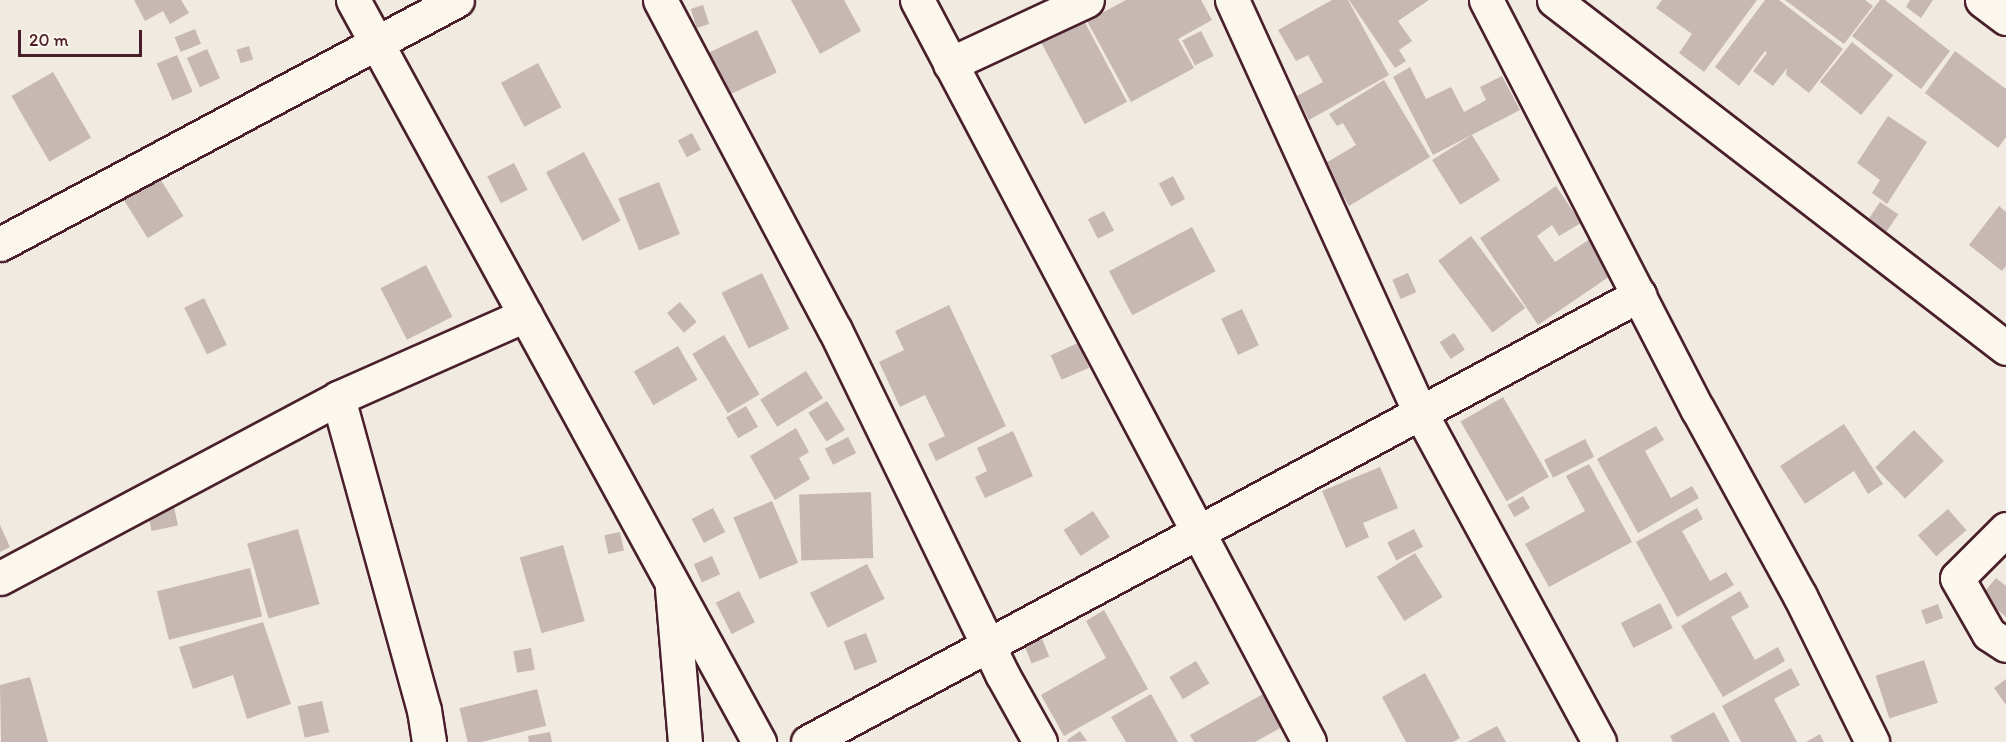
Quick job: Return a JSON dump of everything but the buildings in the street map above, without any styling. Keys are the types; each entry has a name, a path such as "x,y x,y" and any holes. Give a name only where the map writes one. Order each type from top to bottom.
{"street":[{"path":"353,0 671,577 759,742"},
{"path":"0,244 457,0"},
{"path":"660,0 835,330 988,645 1040,742"},
{"path":"917,0 1309,742"},
{"path":"950,64 1087,0"},
{"path":"1232,0 1420,412 1599,742"},
{"path":"1486,0 1639,295 1800,596 1872,742"},
{"path":"1554,0 2006,348"},
{"path":"1982,0 2006,18"},
{"path":"808,742 1639,295"},
{"path":"0,578 338,398 525,315"},
{"path":"338,398 424,710 429,742"},
{"path":"2006,529 1957,578 1989,634 2006,645"},
{"path":"671,577 685,742"}]}
